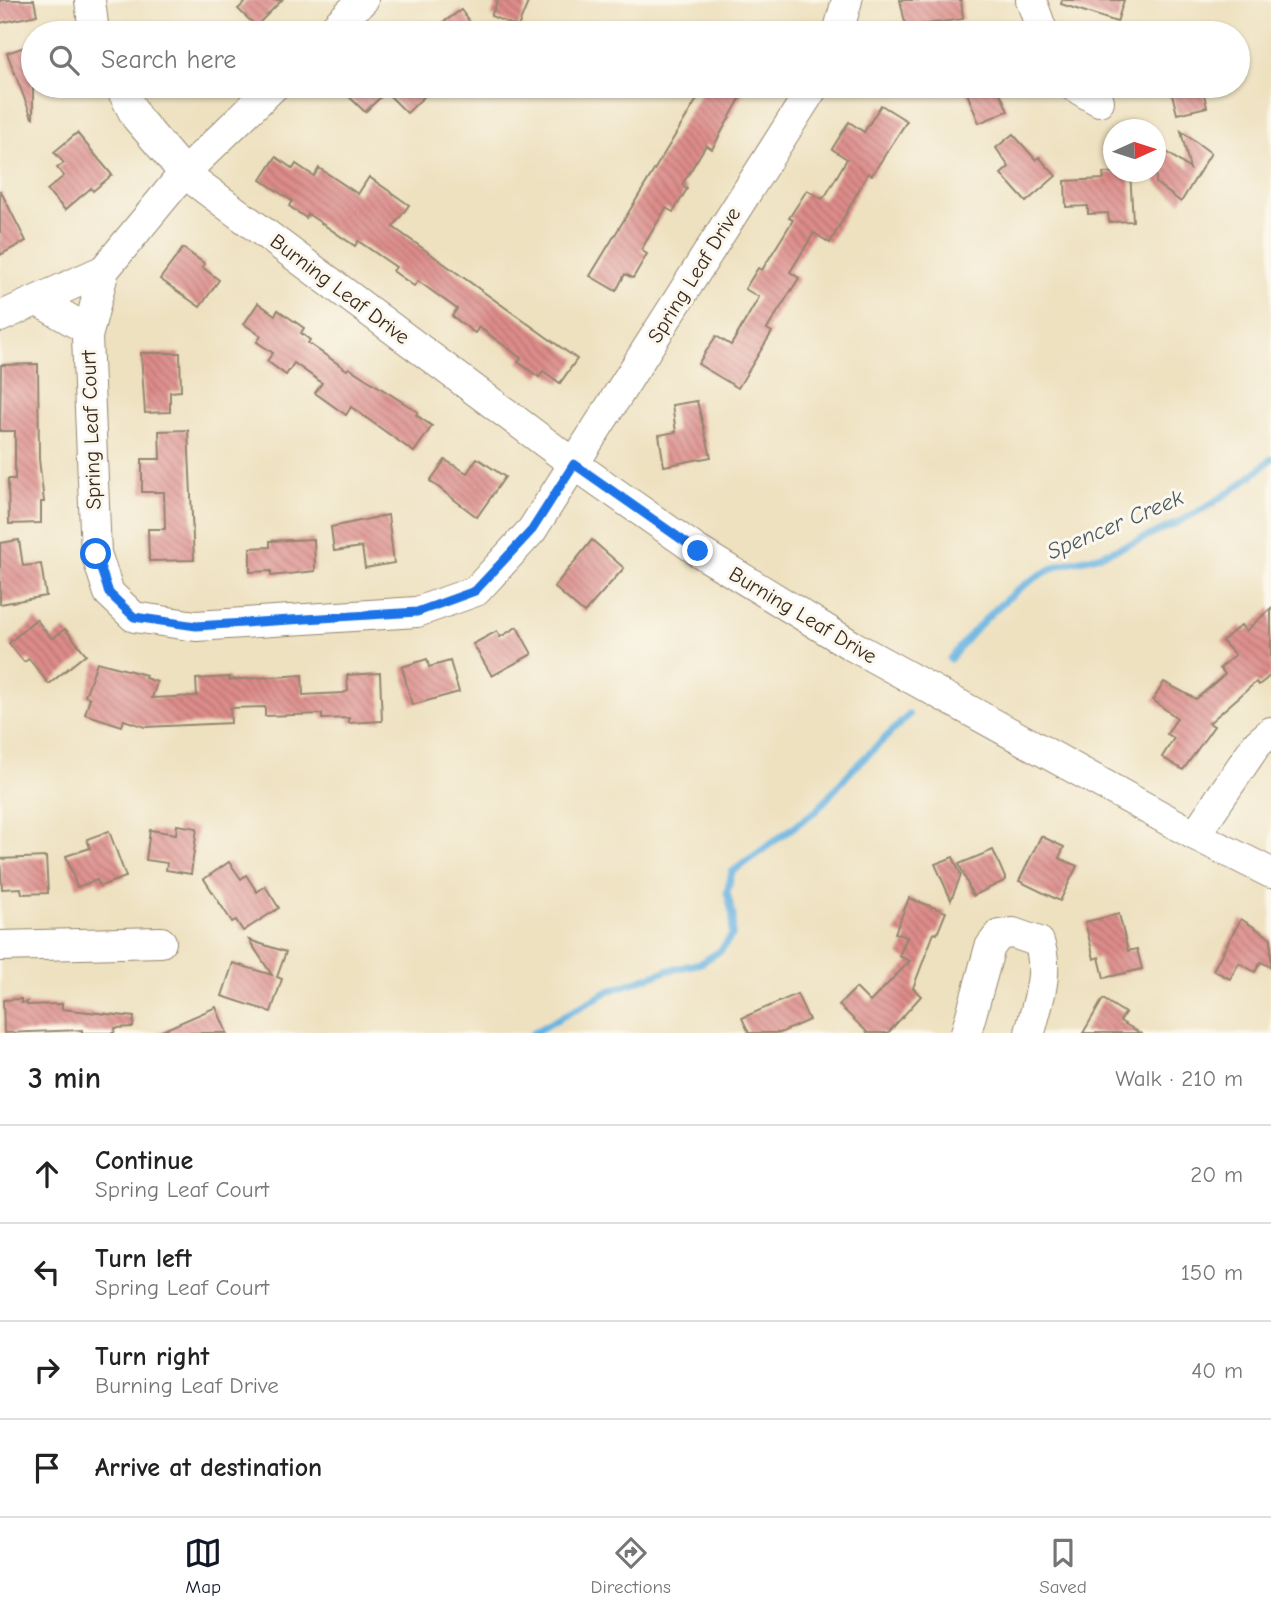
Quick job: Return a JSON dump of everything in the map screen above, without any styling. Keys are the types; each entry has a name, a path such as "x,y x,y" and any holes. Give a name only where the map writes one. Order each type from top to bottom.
{"street":[{"path":"90,0 93,21"},
{"path":"341,21 363,0"},
{"path":"841,21 847,0"},
{"path":"1031,0 1039,21"},
{"name":"Burning Leaf Drive","path":"126,98 136,117 184,173 574,464 698,551 851,645 1195,835 1271,873"},
{"name":"Spring Leaf Court","path":"262,98 184,173 104,271 88,330 96,554 109,593 134,617 196,626 417,612 475,591 532,530 574,464"},
{"name":"Spring Leaf Drive","path":"574,464 806,98"},
{"path":"1094,98 1099,101"},
{"path":"0,317 104,271"},
{"path":"38,301 88,330"},
{"path":"1195,835 1256,745 1271,732"},
{"path":"966,1033 990,947 999,935 1013,933 1038,942 1044,956 1045,972 1030,1033"},
{"path":"0,946 161,942"}],"building":[{"path":"0,0 34,0 37,15 0,23"},
{"path":"248,0 282,0 261,21 251,21 238,9"},
{"path":"498,0 529,0 520,21 503,21 491,16"},
{"path":"900,0 961,0 963,19 905,21"},
{"path":"1062,0 1124,0 1117,21 1061,4"},
{"path":"461,10 469,21 445,21"},
{"path":"21,48 21,89 7,53"},
{"path":"24,98 33,98 32,118"},
{"path":"350,98 380,98 365,112"},
{"path":"392,98 423,98 407,113"},
{"path":"698,98 740,98 712,149 706,145 682,185 687,189 673,212 666,208 641,250 647,254 633,278 625,274 616,291 590,276"},
{"path":"969,98 1002,98 1008,111 979,123"},
{"path":"1173,98 1205,98 1207,107 1177,114"},
{"path":"881,105 907,121 872,175 868,173 830,243 814,233 790,272 799,278 767,329 772,332 738,388 698,364 716,336 731,345 759,297 745,289 758,268 762,270 793,220 789,218 807,190 822,199 826,195 847,159 832,149 849,122 864,132"},
{"path":"1181,131 1211,153 1181,202 1156,183 1166,182 1166,151 1190,169"},
{"path":"77,133 112,175 93,191 91,188 65,210 47,190 64,176 57,168 64,163 54,152"},
{"path":"1013,134 1036,160 1039,157 1056,176 1026,202 1001,174 1009,167 996,148"},
{"path":"276,157 293,169 296,164 314,176 319,168 358,194 369,177 409,205 393,227 577,359 560,383 543,371 539,377 518,362 521,358 479,327 475,333 452,316 457,309 418,281 414,286 393,271 396,267 358,241 355,246 308,214 306,218 289,206 292,201 261,180"},
{"path":"1103,179 1103,182 1131,182 1133,221 1109,222 1108,213 1088,214 1088,206 1066,207 1065,181"},
{"path":"0,190 26,241 0,255"},
{"path":"183,248 205,264 202,267 219,280 200,307 160,279"},
{"path":"258,303 275,315 278,310 304,328 301,333 310,340 308,343 347,370 349,368 418,412 416,415 432,426 414,452 351,407 346,415 315,393 322,383 294,363 286,375 267,361 273,353 257,342 261,336 244,324"},
{"path":"141,353 180,353 181,391 170,392 170,412 145,413"},
{"path":"38,364 39,459 44,502 41,502 41,523 9,524 8,479 15,479 15,431 0,431 1,365"},
{"path":"697,401 711,457 664,466 659,435 676,432 672,405"},
{"path":"188,430 194,560 149,561 148,529 165,529 164,492 142,492 142,459 160,459 159,431"},
{"path":"477,458 505,477 477,517 430,481 445,460 467,473"},
{"path":"388,515 394,563 365,568 362,547 334,551 331,527"},
{"path":"314,539 315,571 271,576 271,571 250,572 250,548 270,547 270,541"},
{"path":"19,540 23,566 41,564 46,596 0,604 0,543"},
{"path":"592,540 624,568 584,613 554,587"},
{"path":"1271,608 1271,675 1259,685 1256,682 1209,723 1214,726 1183,770 1162,757 1174,738 1167,734 1177,718 1153,700 1164,682 1196,699 1225,674 1220,668 1235,655 1222,641 1241,625 1246,631"},
{"path":"36,619 52,639 65,629 86,654 49,684 29,659 24,662 9,643"},
{"path":"517,627 532,654 492,676 473,644 497,631 500,637"},
{"path":"427,659 429,667 450,661 459,692 412,705 402,667"},
{"path":"97,662 146,675 145,678 157,682 152,698 197,696 196,679 229,677 229,680 302,675 303,695 343,693 348,691 347,675 380,673 382,721 349,723 349,718 322,719 322,714 265,716 265,707 230,708 231,723 145,727 124,720 122,726 85,714 90,698 85,696"},
{"path":"177,825 197,828 191,874 166,870 167,863 146,860 150,830 176,834"},
{"path":"109,831 126,877 100,886 97,880 77,887 66,856 90,848 87,839"},
{"path":"1041,836 1064,847 1059,858 1077,866 1060,901 1019,881"},
{"path":"993,850 1006,880 973,896 959,864"},
{"path":"46,857 48,893 22,894 21,888 2,889 0,859"},
{"path":"953,857 961,875 951,900 935,864"},
{"path":"229,862 241,879 246,875 257,892 265,886 279,908 243,931 236,920 232,922 204,879"},
{"path":"909,898 946,912 937,934 934,933 913,988 921,996 888,1033 868,1033 839,1005 856,988 870,1002 910,961 899,956 907,937 895,933"},
{"path":"1119,914 1128,951 1137,949 1142,969 1104,978 1099,957 1094,959 1085,922"},
{"path":"1241,919 1271,938 1271,967 1261,962 1255,972 1239,963 1230,979 1213,970"},
{"path":"249,940 286,952 277,977 282,979 271,1012 222,996 233,963 272,975"},
{"path":"797,994 809,1020 780,1033 749,1033 742,1018"},
{"path":"21,999 21,1003 27,1002 27,1005 62,1004 62,1009 134,1017 133,1027 115,1028 114,1033 82,1033 82,1030 4,1033 3,1000"},
{"path":"1103,999 1125,1013 1120,1021 1140,1033 1083,1033"},
{"path":"216,1007 227,1033 157,1033"}],"waterway":[{"name":"Spencer Creek","path":"950,659 998,606 1027,583 1058,566 1100,555 1190,516 1233,490 1271,459"},
{"name":"Spencer Creek","path":"533,1033 609,991 666,971 701,963 721,950 732,935 733,916 727,892 732,872 817,810 851,771 909,715"}],"route":[{"path":"96,554 109,593 134,617 196,626 417,612 475,591 532,530 574,464 698,551"}]}
